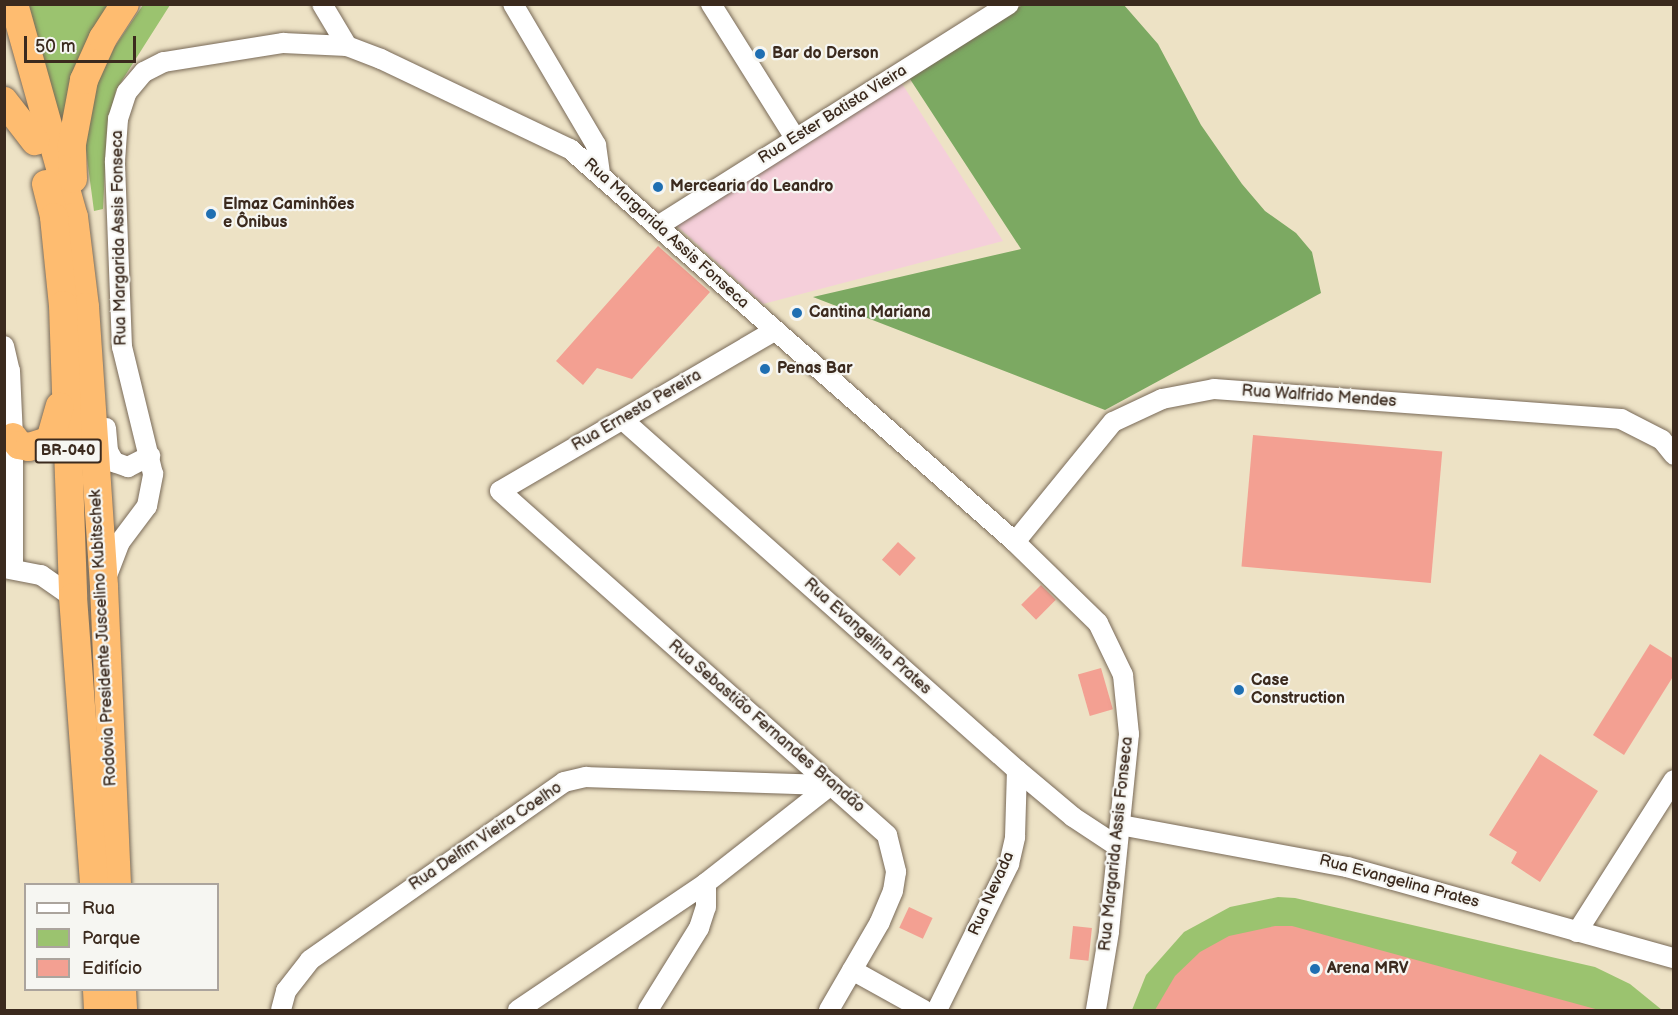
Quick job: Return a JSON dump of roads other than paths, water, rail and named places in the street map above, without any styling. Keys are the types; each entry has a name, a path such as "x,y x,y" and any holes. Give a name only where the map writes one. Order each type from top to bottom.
{"highway":[{"name":"Rodovia Presidente Juscelino Kubitschek","path":"14,4 74,217 85,307 104,587 117,883"},
{"path":"74,217 72,144 84,80 103,38 125,4"},
{"name":"Rodovia Presidente Juscelino Kubitschek","path":"4,22 54,217 63,305 74,597 94,883"},
{"path":"4,102 35,141"},
{"path":"13,437 19,445 28,447 50,440 65,384"},
{"path":"98,991 98,1011"},
{"path":"122,991 123,1011"}],"street":[{"path":"322,4 346,45"},
{"path":"513,4 596,145 600,172"},
{"path":"711,4 795,138"},
{"name":"Rua Ester Batista Vieira","path":"658,226 1009,4"},
{"name":"Rua Margarida Assis Fonseca","path":"104,587 112,556 147,506 152,483 150,456 130,391 122,346 115,161 121,105 139,76 164,62 283,43 346,45 570,149 600,172 774,331 1015,542 1083,604 1105,631 1118,659 1129,711 1120,825 1096,1011"},
{"name":"Rua Margarida Assis Fonseca","path":"85,307 101,365 110,456 128,466 150,456"},
{"name":"Rua Ernesto Pereira","path":"500,492 774,331"},
{"path":"4,346 10,371 13,437 9,568 41,575 74,597"},
{"name":"Rua Walfrido Mendes","path":"1015,542 1113,422 1162,399 1214,389 1621,419 1662,440 1674,455"},
{"name":"Rua Evangelina Prates","path":"624,420 1017,770 1073,817 1117,846"},
{"name":"Rua Sebastião Fernandes Brandão","path":"500,492 887,835 896,872 893,891 880,922 829,1011"},
{"name":"Rua Nevada","path":"938,1011 1009,864 1015,837 1017,770"},
{"name":"Rua Delfim Vieira Coelho","path":"281,1011 286,991 310,960 564,782 605,778 831,785"},
{"path":"1576,932 1674,780"},
{"path":"518,1011 706,883 831,785"},
{"name":"Rua Evangelina Prates","path":"1120,825 1347,867 1674,958"},
{"path":"648,1011 699,928 706,907 706,883"},
{"path":"852,970 924,1011"}],"place":[{"name":"Bar do Derson","path":"760,54"},
{"name":"Mercearia do Leandro","path":"658,187"},
{"name":"Elmaz Caminhões e Ônibus","path":"211,214"},
{"name":"Cantina Mariana","path":"797,313"},
{"name":"Penas Bar","path":"765,369"},
{"name":"Case Construction","path":"1239,690"},
{"name":"Arena MRV","path":"1315,969"}]}
